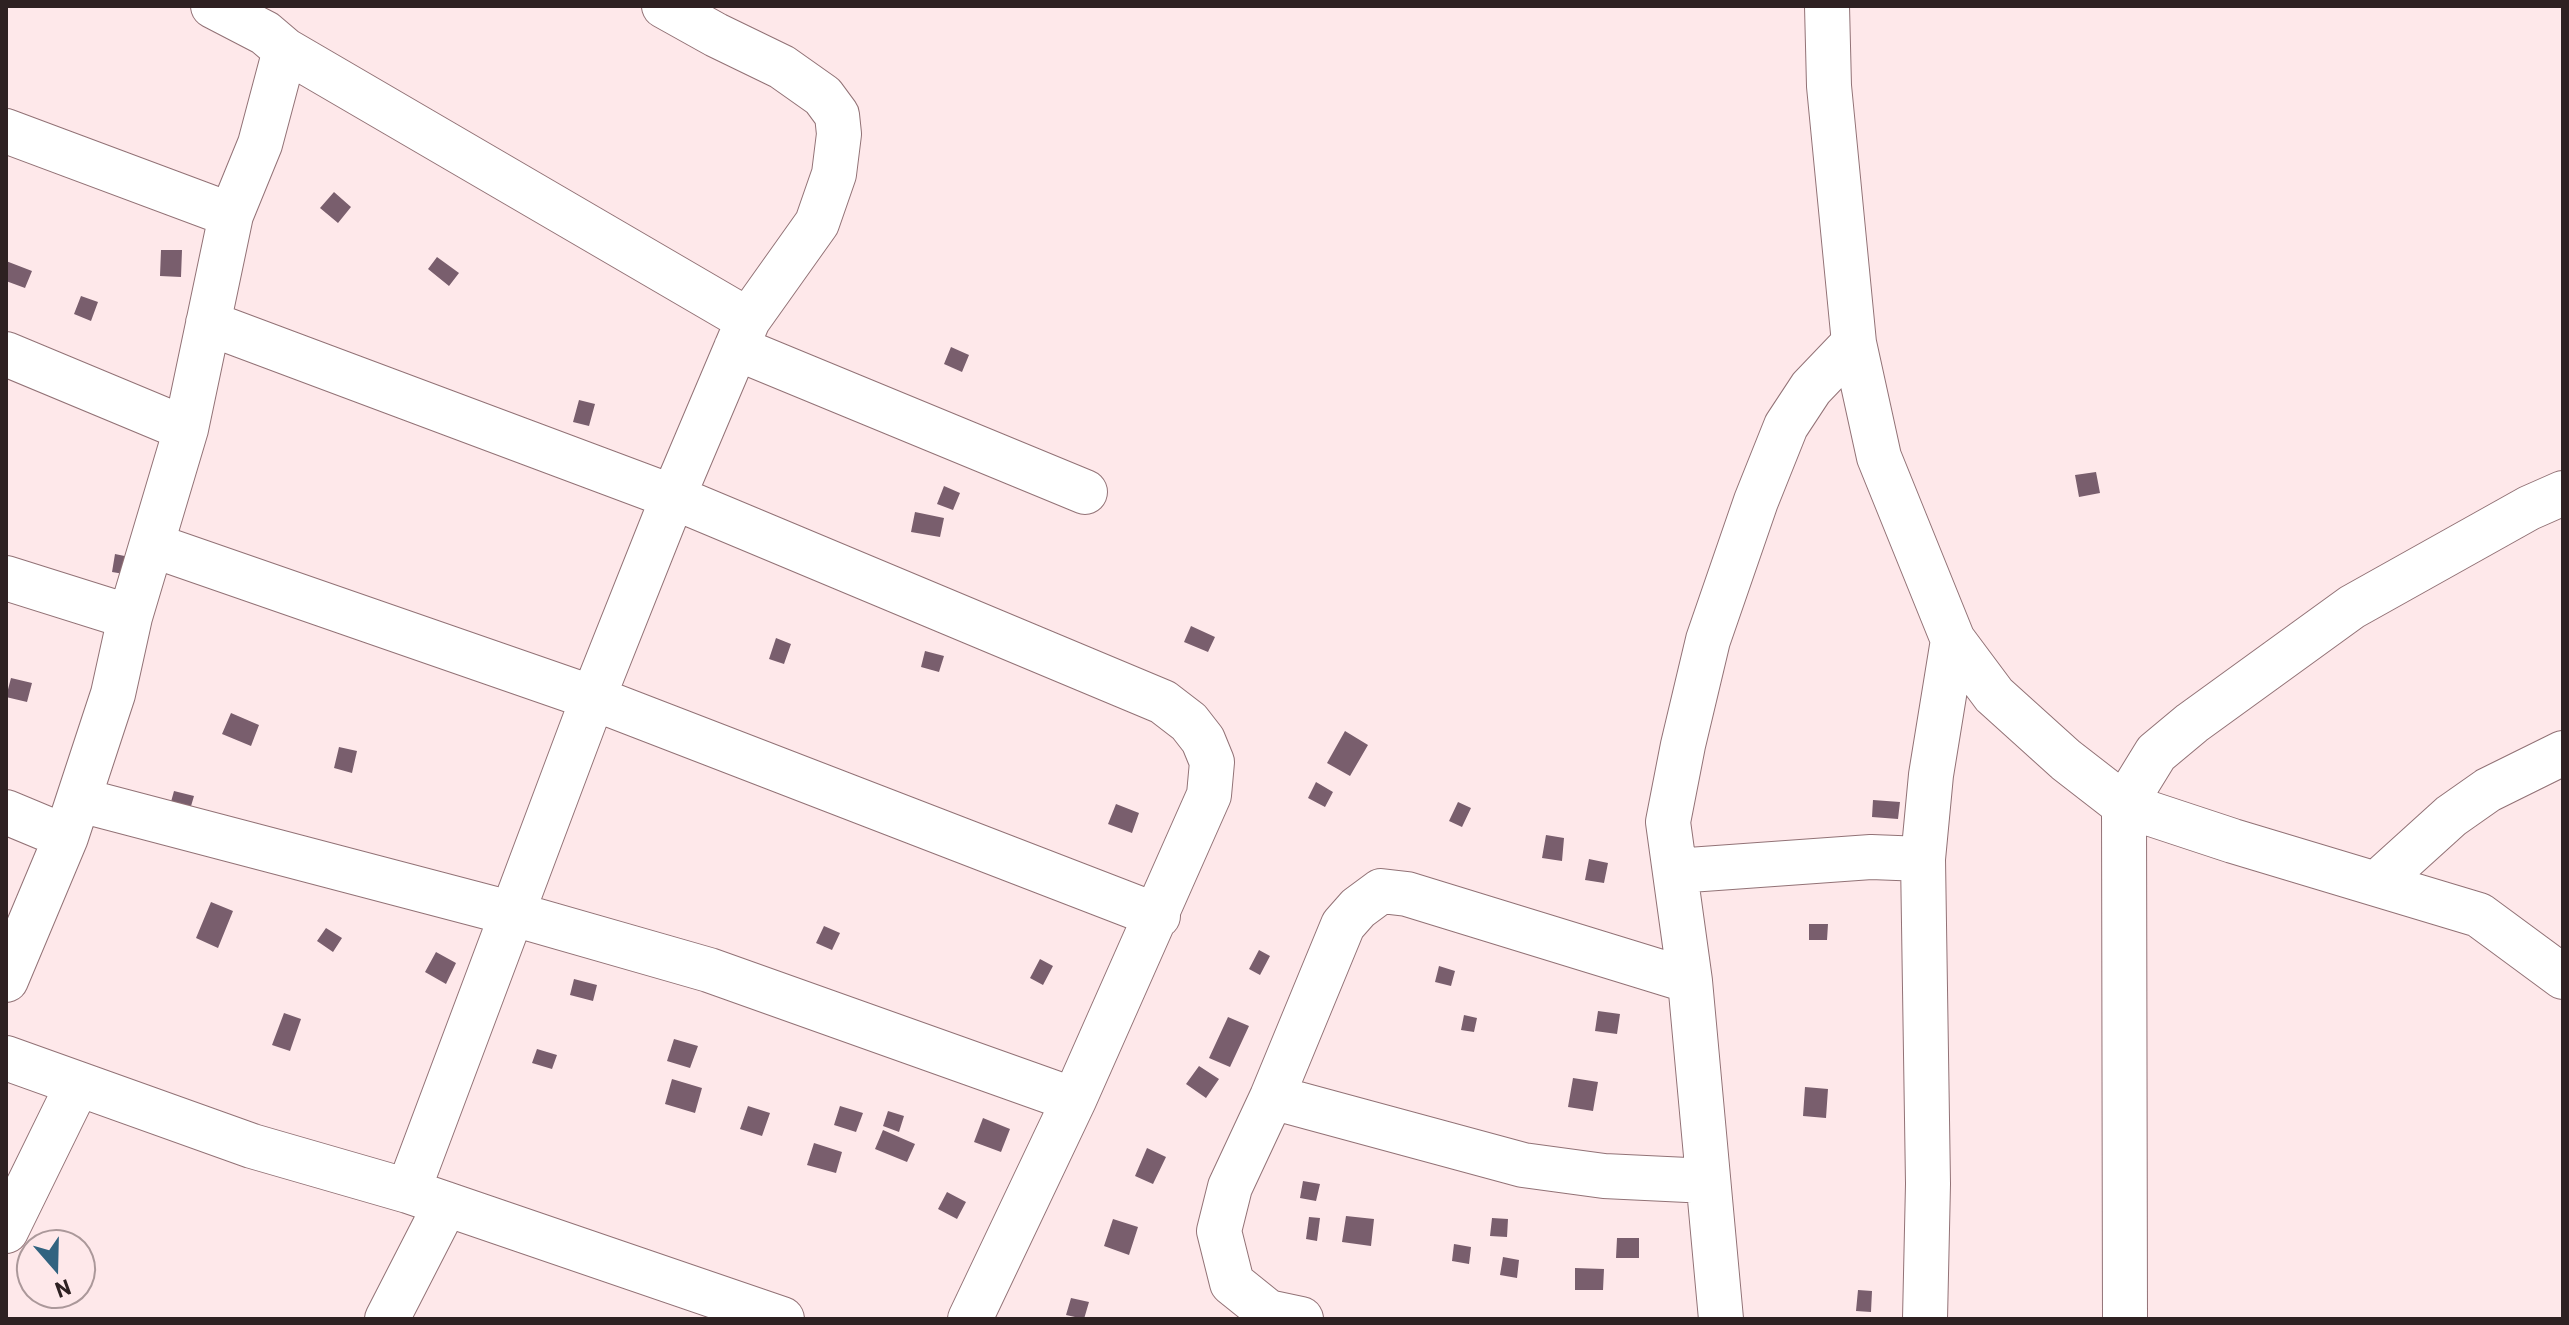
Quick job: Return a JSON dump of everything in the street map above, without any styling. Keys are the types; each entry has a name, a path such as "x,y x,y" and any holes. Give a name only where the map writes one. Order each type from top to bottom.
{"street":[{"path":"213,6 265,33 285,50 742,334 1085,492"},
{"path":"387,1319 427,1197 510,913 593,698 742,334 817,223 834,174 839,134 837,115 823,96 782,67 664,6"},
{"path":"1827,6 1829,86 1854,343 1879,457 1953,640 1994,695 2066,760 2124,805 2479,915 2563,977"},
{"path":"6,980 73,819 113,694 130,617 186,429 231,215 260,144 285,50"},
{"path":"6,131 231,215"},
{"path":"208,323 673,497 1163,702 1189,722 1203,740 1212,762 1209,795 1158,916 970,1319"},
{"path":"1721,1319 1690,981 1668,822 1708,640 1756,501 1786,426 1811,388 1854,343"},
{"path":"6,354 186,429"},
{"path":"2125,1319 2124,805 2156,753 2352,607 2529,508 2563,493"},
{"path":"152,545 593,698 1158,916"},
{"path":"6,578 130,617"},
{"path":"1925,1319 1928,1184 1923,859 1931,775 1953,640"},
{"path":"2377,883 2451,816 2488,790 2563,753"},
{"path":"6,812 73,819 510,913 709,970 1074,1100"},
{"path":"1675,871 1871,857 1923,859"},
{"path":"1301,1319 1268,1312 1232,1283 1219,1231 1230,1187 1272,1097 1343,925 1358,908 1381,891 1407,894 1690,981"},
{"path":"6,1058 252,1146 427,1197 782,1319"},
{"path":"6,1231 78,1084"},
{"path":"1272,1097 1523,1165 1604,1176 1708,1181"}],"building":[{"path":"334,192 351,207 338,223 320,208"},
{"path":"161,250 182,250 181,277 160,276"},
{"path":"437,257 459,273 449,286 428,269"},
{"path":"6,261 32,271 25,288 6,281"},
{"path":"81,296 98,302 91,321 74,314"},
{"path":"951,347 969,355 962,372 944,364"},
{"path":"579,400 595,404 589,426 573,422"},
{"path":"2096,472 2100,493 2079,497 2075,475"},
{"path":"944,486 960,493 953,510 937,504"},
{"path":"915,512 944,518 940,537 911,532"},
{"path":"115,554 134,558 130,575 112,572"},
{"path":"1191,626 1215,637 1208,652 1184,642"},
{"path":"776,638 791,644 784,664 769,659"},
{"path":"925,651 944,656 939,672 921,667"},
{"path":"11,678 32,683 27,702 6,697"},
{"path":"231,713 259,725 251,746 222,734"},
{"path":"1345,731 1368,745 1350,776 1327,763"},
{"path":"339,747 357,751 352,773 334,768"},
{"path":"1316,782 1333,792 1325,807 1308,798"},
{"path":"174,791 194,796 189,813 169,809"},
{"path":"1873,800 1900,802 1898,819 1872,817"},
{"path":"1458,802 1471,808 1462,827 1449,821"},
{"path":"1116,804 1139,813 1132,833 1108,824"},
{"path":"1546,835 1564,838 1562,861 1542,858"},
{"path":"1589,859 1608,863 1604,883 1585,880"},
{"path":"211,902 233,911 218,948 196,938"},
{"path":"1809,924 1828,924 1827,940 1809,940"},
{"path":"824,926 840,933 832,950 816,943"},
{"path":"326,928 342,938 333,952 317,941"},
{"path":"1259,950 1270,956 1260,975 1249,969"},
{"path":"436,952 456,963 446,984 425,972"},
{"path":"1040,959 1053,966 1043,985 1030,978"},
{"path":"1439,966 1455,971 1451,986 1435,982"},
{"path":"574,979 597,985 593,1001 570,995"},
{"path":"1598,1011 1620,1014 1617,1034 1595,1031"},
{"path":"284,1013 301,1019 290,1051 272,1045"},
{"path":"1464,1015 1477,1018 1474,1032 1461,1030"},
{"path":"1228,1017 1249,1026 1230,1067 1209,1058"},
{"path":"674,1039 698,1046 690,1068 667,1061"},
{"path":"537,1049 557,1055 552,1069 532,1063"},
{"path":"1199,1066 1219,1079 1206,1098 1186,1084"},
{"path":"1573,1078 1598,1082 1593,1111 1568,1107"},
{"path":"672,1079 702,1088 695,1113 665,1104"},
{"path":"1805,1087 1828,1089 1826,1118 1803,1116"},
{"path":"748,1106 770,1113 762,1136 740,1129"},
{"path":"840,1106 863,1113 856,1132 834,1125"},
{"path":"888,1111 904,1116 899,1132 883,1126"},
{"path":"983,1118 1010,1129 1001,1152 974,1142"},
{"path":"883,1130 915,1144 907,1162 875,1149"},
{"path":"814,1143 842,1152 836,1173 807,1165"},
{"path":"1147,1148 1166,1157 1153,1184 1135,1176"},
{"path":"1303,1181 1320,1184 1316,1201 1300,1198"},
{"path":"947,1192 966,1202 957,1219 938,1209"},
{"path":"1346,1216 1374,1219 1371,1246 1342,1242"},
{"path":"1309,1217 1320,1218 1317,1241 1306,1239"},
{"path":"1492,1218 1508,1219 1507,1237 1490,1236"},
{"path":"1113,1219 1138,1227 1129,1255 1104,1246"},
{"path":"1617,1238 1639,1238 1639,1258 1616,1258"},
{"path":"1454,1244 1471,1247 1469,1264 1452,1261"},
{"path":"1503,1257 1519,1260 1517,1278 1500,1275"},
{"path":"1575,1268 1604,1269 1603,1290 1575,1290"},
{"path":"1858,1290 1872,1291 1871,1312 1856,1311"},
{"path":"1071,1298 1089,1302 1084,1319 1066,1315"}]}
